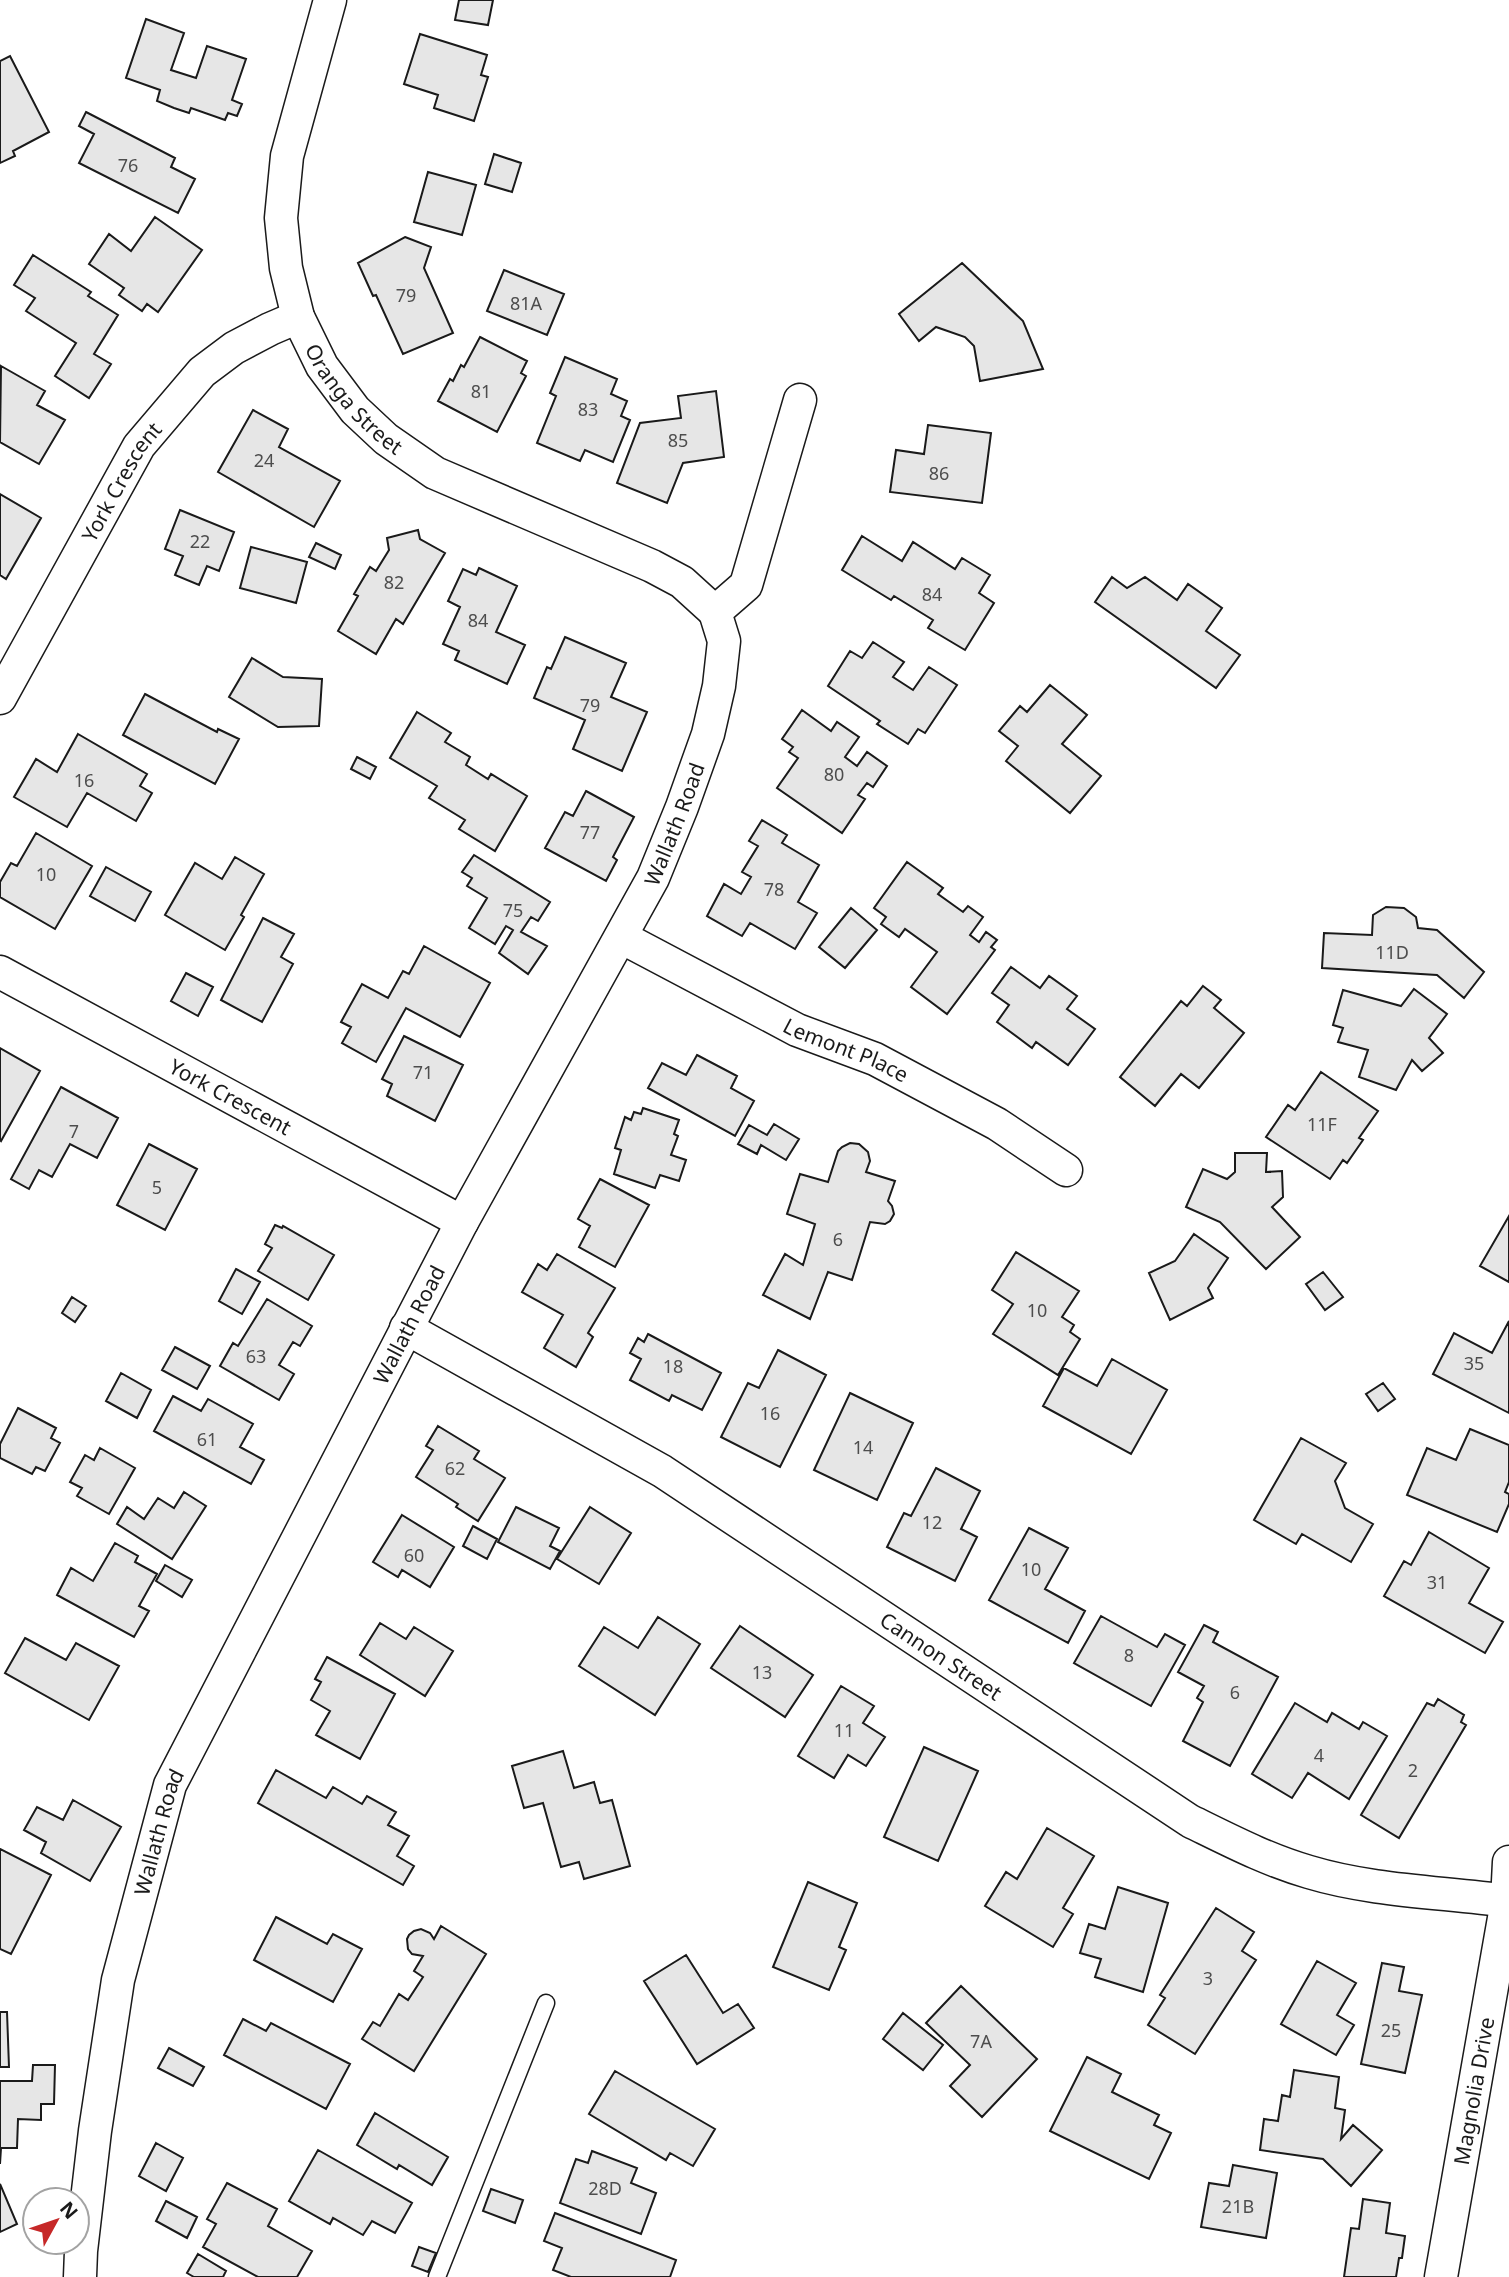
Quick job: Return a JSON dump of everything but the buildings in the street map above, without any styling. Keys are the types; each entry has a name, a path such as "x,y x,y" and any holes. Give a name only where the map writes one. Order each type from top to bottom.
{"street":[{"name":"Oranga Street","path":"329,0 286,156 281,218 286,268 298,317 322,366 355,410 386,439 435,473 672,577 682,582 715,612"},
{"name":"York Crescent","path":"0,698 139,446 202,372 234,348 298,317"},
{"path":"715,612 746,584 800,400"},
{"name":"Wallath Road","path":"80,2277 95,2131 118,1980 170,1785 462,1222 653,877 708,734 719,686 724,641 715,612"},
{"name":"Lemont Place","path":"621,937 797,1030 875,1059 997,1124 1066,1170"},
{"name":"York Crescent","path":"0,972 462,1222"},
{"name":"Cannon Street","path":"406,1328 662,1471 1190,1821 1252,1852 1310,1873 1363,1884 1507,1901"},
{"name":"Magnolia Drive","path":"1441,2277 1507,1901 1509,1862"}],"lane":[{"path":"438,2277 546,2003"}]}
